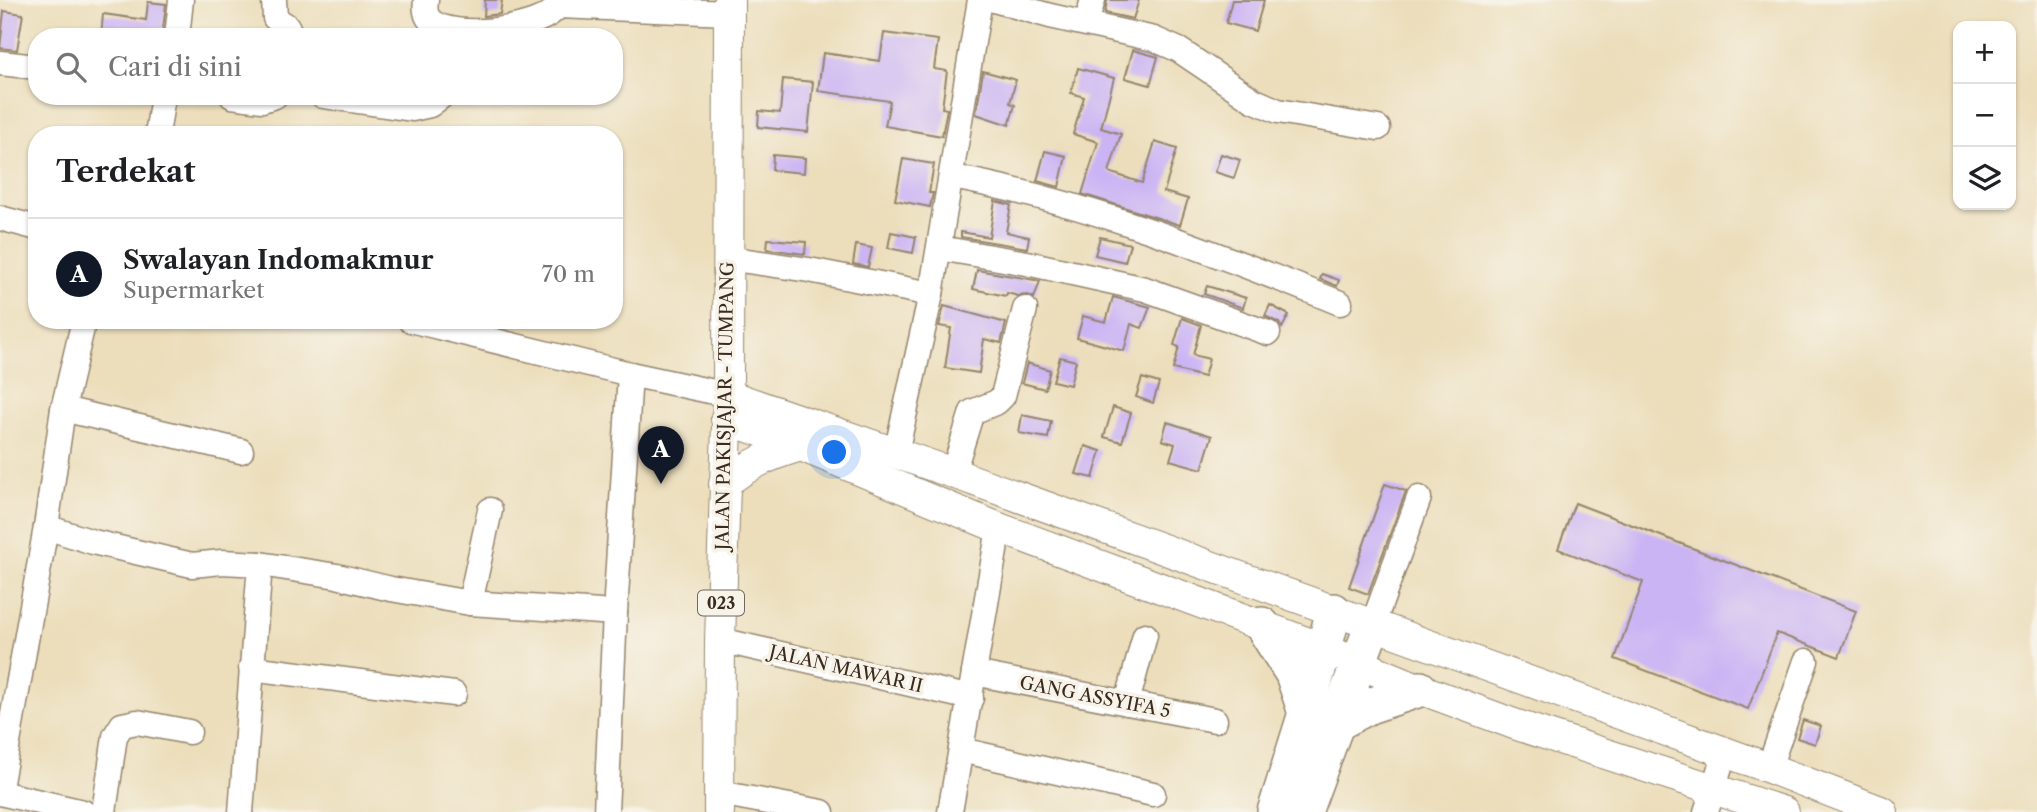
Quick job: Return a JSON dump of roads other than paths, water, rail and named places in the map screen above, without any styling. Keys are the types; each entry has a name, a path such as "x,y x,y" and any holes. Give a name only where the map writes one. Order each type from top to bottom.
{"highway":[{"path":"1304,812 1322,718 1322,648 1334,611"},
{"path":"1275,812 1322,718 1358,663 1373,624"},
{"path":"1262,625 1322,718"},
{"path":"1322,718 1420,689"}],"main road":[{"name":"JALAN PAKISJAJAR - TUMPANG","path":"719,802 720,640 727,407 729,6"},
{"path":"727,407 801,446 999,528 1262,625 1420,689 1710,800 1784,812"},
{"path":"727,407 896,453 1769,768 1883,812"},
{"path":"724,484 760,459 801,446"}],"street":[{"path":"178,28 181,0"},
{"path":"274,0 275,18 289,28"},
{"path":"426,0 429,20 443,28"},
{"path":"896,453 931,293 980,0"},
{"path":"994,0 1050,16 1089,12 1179,50 1253,100 1278,111 1378,128"},
{"path":"510,28 524,26 547,16 558,3 729,6"},
{"path":"0,63 28,65"},
{"path":"158,126 162,105"},
{"path":"385,105 412,109 430,105"},
{"path":"952,177 1012,188 1084,207 1202,247 1340,303"},
{"path":"0,218 28,226"},
{"path":"939,248 1027,262 1145,289 1269,333"},
{"path":"727,258 931,293"},
{"path":"953,473 972,412 997,402 1003,396 1025,309"},
{"path":"82,329 63,409 46,527 0,790 28,806 83,812"},
{"path":"447,329 630,374 727,407"},
{"path":"606,812 630,374"},
{"path":"63,409 241,451"},
{"path":"1373,624 1419,498"},
{"path":"470,603 490,510"},
{"path":"46,527 93,542 192,565 222,562 260,564 337,576 470,603 615,613"},
{"path":"950,812 999,528"},
{"path":"241,812 260,564"},
{"path":"1127,703 1145,635"},
{"name":"JALAN MAWAR II","path":"720,640 971,698"},
{"path":"1769,768 1806,662"},
{"path":"251,668 454,694"},
{"name":"GANG ASSYIFA 5","path":"974,673 1215,720"},
{"path":"104,812 115,736 122,725 137,722 189,732"},
{"path":"961,750 1153,794"},
{"path":"1710,800 1725,752"},
{"path":"719,802 822,812"}],"place":[{"name":"Swalayan Indomakmur","path":"661,484"}]}
